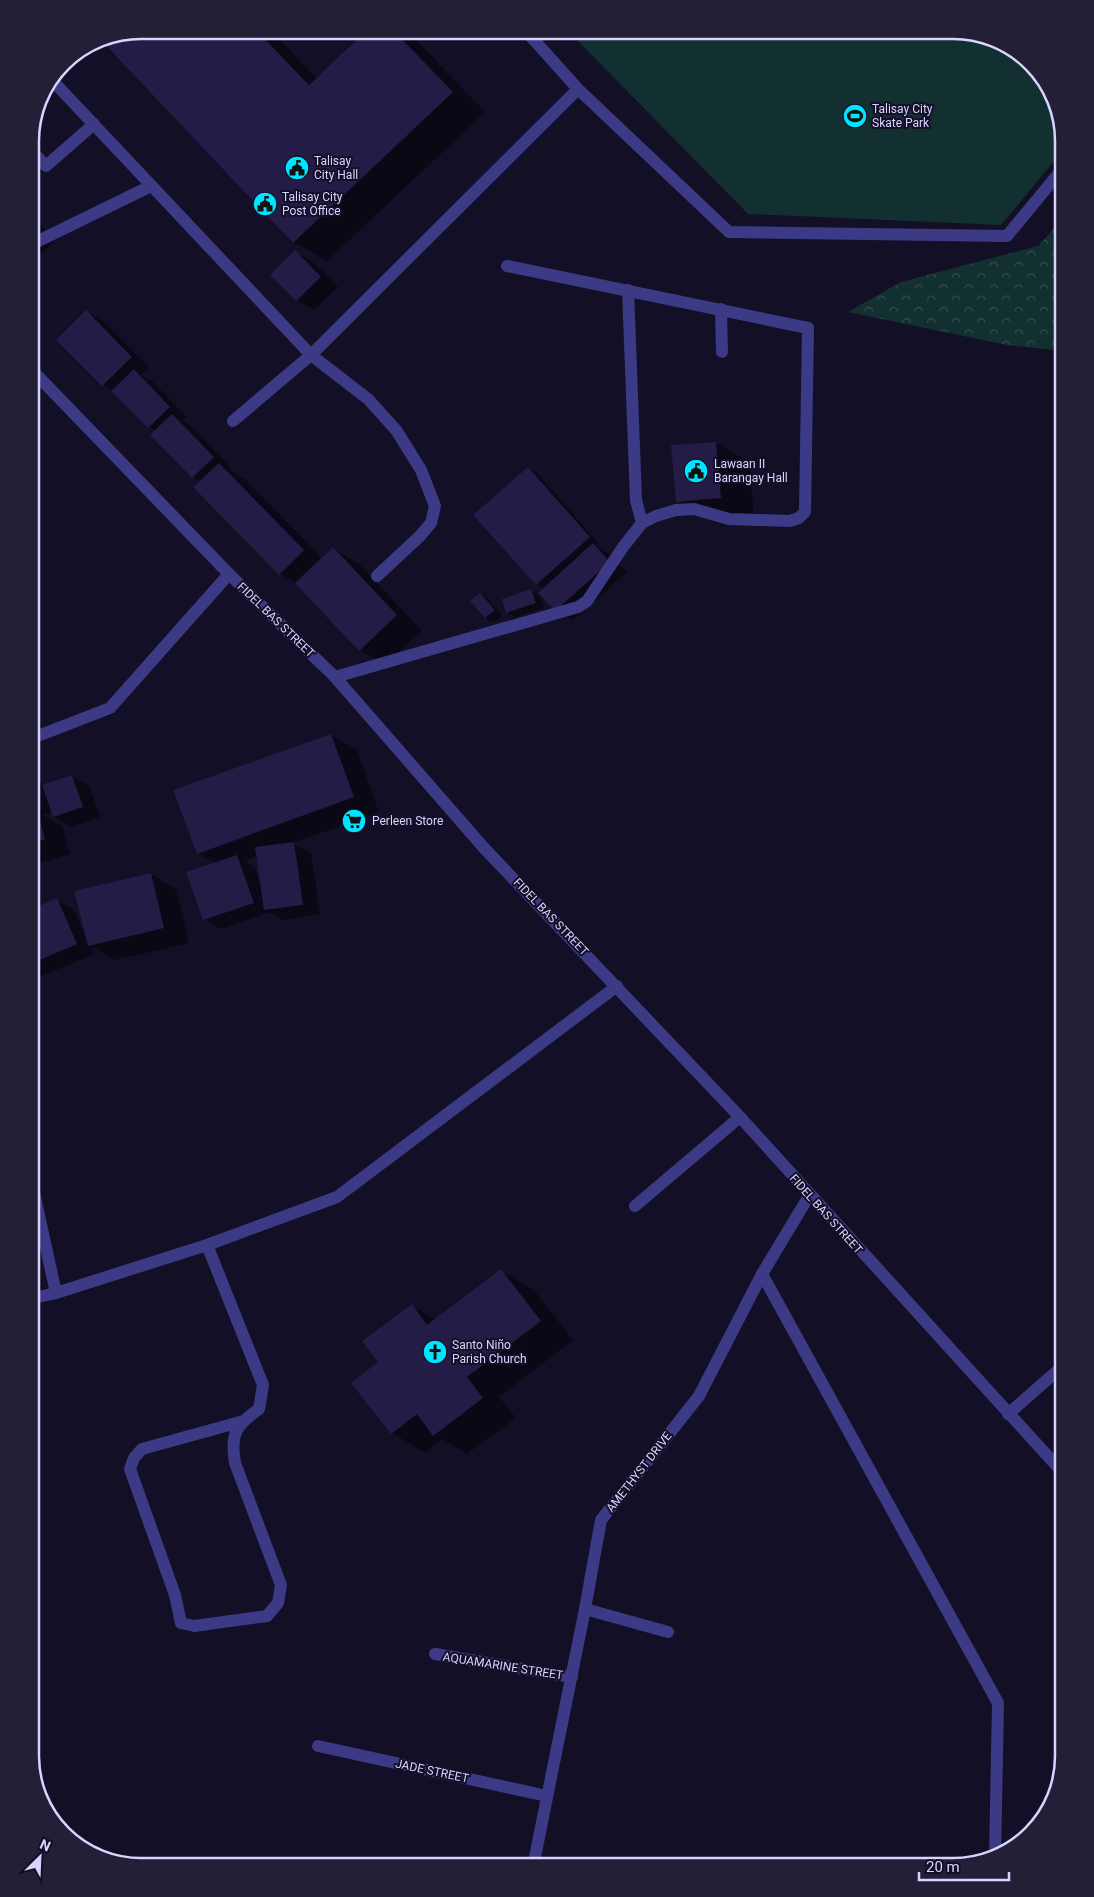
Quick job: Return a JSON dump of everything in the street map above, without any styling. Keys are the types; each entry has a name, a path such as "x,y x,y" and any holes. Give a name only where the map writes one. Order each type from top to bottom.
{"street":[{"path":"532,39 578,89 729,232 1007,236 1055,178"},
{"path":"56,84 311,355 368,399 396,430 420,470 435,506 431,523 420,536 377,576"},
{"path":"233,422 311,355 578,89"},
{"path":"39,159 46,166 94,124"},
{"path":"39,241 151,186"},
{"path":"335,677 578,607 587,602 623,547 642,523 676,510 694,509 729,518 781,520 799,518 805,512 808,328 507,266"},
{"path":"628,290 636,500 642,523"},
{"path":"721,309 722,352"},
{"name":"FIDEL BAS STREET","path":"39,377 229,574 335,677 484,848 740,1117 809,1196 1055,1464"},
{"path":"39,736 110,708 229,574"},
{"path":"39,1297 207,1245 337,1197 617,986"},
{"path":"634,1206 740,1117"},
{"name":"AMETHYST DRIVE","path":"535,1858 572,1677 600,1520 699,1396 762,1274 809,1196"},
{"path":"39,1215 56,1293"},
{"path":"207,1245 264,1385 259,1409 240,1422 142,1449 134,1458 130,1468 175,1595 182,1623 194,1626 267,1616 278,1602 281,1585 236,1462 232,1444 240,1422"},
{"path":"762,1274 998,1703 995,1849"},
{"path":"1008,1414 1055,1372"},
{"path":"585,1609 668,1632"},
{"name":"AQUAMARINE STREET","path":"435,1654 572,1677"},
{"name":"JADE STREET","path":"318,1746 547,1796"}],"green space":[{"name":"Talisay City Skate Park","path":"576,39 960,39 986,44 999,49 1021,64 1038,84 1050,108 1054,127 1055,160 1001,225 748,214"},
{"path":"1055,228 1055,350 1007,345 848,312 901,282 1038,246"}],"building":[{"name":"Talisay City Hall","path":"140,39 265,39 309,85 358,39 402,39 453,92 293,243 105,45"},
{"path":"295,250 321,277 296,301 270,275"},
{"path":"86,310 132,357 102,386 56,340"},
{"path":"134,369 170,407 148,428 111,391"},
{"path":"172,414 214,457 192,478 150,435"},
{"name":"Lawaan II Barangay Hall","path":"716,442 721,498 676,502 671,445"},
{"path":"219,463 304,550 279,575 193,487"},
{"path":"528,467 590,537 536,585 473,515"},
{"path":"593,543 610,562 555,611 538,593"},
{"path":"333,547 397,615 359,651 295,583"},
{"path":"531,589 536,603 506,613 502,599"},
{"path":"480,593 495,610 485,618 470,601"},
{"path":"331,734 354,797 197,854 173,790"},
{"path":"72,775 83,807 53,817 42,785"},
{"path":"39,817 45,839 39,841"},
{"path":"294,842 303,905 264,910 255,847"},
{"path":"237,855 254,903 203,920 186,872"},
{"path":"151,873 164,928 88,946 74,891"},
{"path":"57,898 77,944 39,960 39,906"},
{"name":"Santo Niño Parish Church","path":"501,1269 541,1321 467,1377 483,1398 433,1436 417,1414 391,1434 351,1383 378,1362 362,1341 412,1304 427,1325"}],"place":[{"name":"Talisay City Skate Park","path":"855,116"},
{"name":"Talisay City Hall","path":"297,168"},
{"name":"Talisay City Post Office","path":"265,204"},
{"name":"Lawaan II Barangay Hall","path":"696,471"},
{"name":"Perleen Store","path":"354,821"},
{"name":"Santo Niño Parish Church","path":"435,1352"}]}
